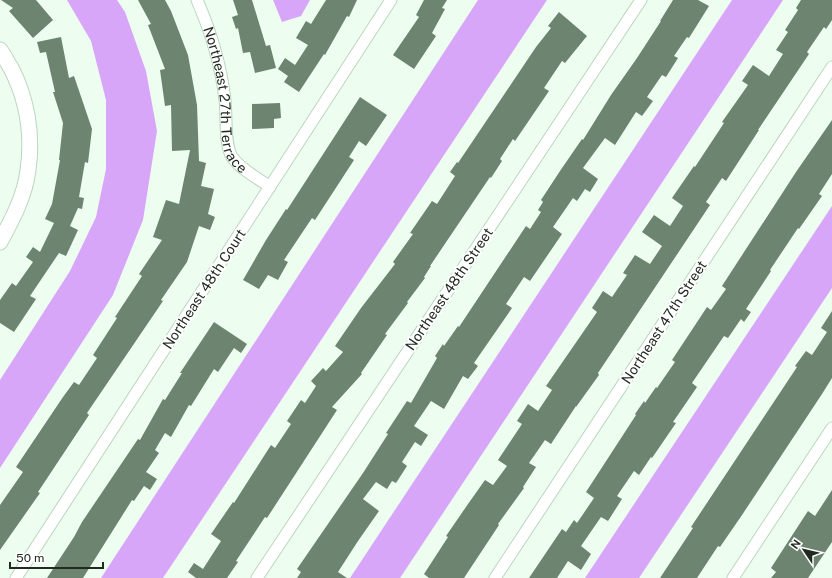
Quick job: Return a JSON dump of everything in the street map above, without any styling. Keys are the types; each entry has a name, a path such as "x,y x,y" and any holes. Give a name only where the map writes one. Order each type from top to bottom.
{"street":[{"name":"Northeast 27th Terrace","path":"197,0 206,19 220,70 225,100 228,143 231,155 238,165 270,187"},
{"name":"Northeast 48th Court","path":"16,578 391,0"},
{"name":"Northeast 48th Street","path":"257,578 641,0"},
{"path":"0,50 18,82 26,107 30,136 28,170 20,200 11,222 0,242"},
{"name":"Northeast 47th Street","path":"495,578 832,67"},
{"path":"733,578 832,428"}],"shaded area":[{"path":"67,0 117,0 125,12 146,71 157,131 143,220 113,295 0,468 0,380 70,271 96,217 106,169 106,100 91,41"},
{"path":"273,0 310,0 301,16 282,22"},
{"path":"478,0 547,0 163,578 101,578"},
{"path":"732,0 783,0 400,578 350,578"},
{"path":"832,206 832,288 639,578 585,578"}],"building":[{"path":"1,0 36,0 53,20 33,38 9,11 13,8"},
{"path":"138,0 165,0 171,11 188,55 197,105 199,161 206,163 201,186 214,189 208,214 215,217 210,230 199,226 187,262 161,300 163,301 87,413 89,415 38,492 40,493 0,550 0,505 23,472 16,467 74,382 79,385 97,358 93,355 117,318 115,317 142,276 139,274 162,240 153,237 166,200 179,204 190,150 172,151 171,105 165,106 160,70 165,69 148,25 151,24"},
{"path":"233,0 252,0 266,46 270,45 276,68 255,73 250,52 243,53 238,28 236,29 232,17 238,15"},
{"path":"326,0 357,0 349,17 347,16 325,55 324,54 299,92 284,82 288,76 278,69 285,58 295,65 308,45 296,38 306,21 311,24"},
{"path":"424,0 447,0 442,8 445,9 432,33 436,36 414,69 393,55 419,17 416,15"},
{"path":"673,0 698,0 709,6 689,38 687,37 674,56 678,58 666,77 662,75 647,97 653,101 642,116 636,112 615,145 605,138 583,168 598,179 590,192 585,189 577,201 573,198 553,227 562,234 530,281 524,277 506,304 512,308 474,363 478,366 468,379 463,376 444,409 431,401 414,426 428,435 421,446 415,442 402,462 407,466 396,483 392,481 387,489 376,482 363,499 379,511 338,572 347,578 297,578 301,572 297,569 363,473 388,434 386,433 407,401 411,403 437,358 435,356 443,344 444,346 458,326 459,327 526,226 530,229 541,212 538,210 543,202 541,200 582,139 583,140 611,95 661,21"},
{"path":"801,0 832,0 832,20 826,29 824,27 807,52 809,54 726,181 722,178 706,202 710,205 598,373 599,375 551,444 545,440 529,463 536,467 523,487 524,488 498,524 499,525 464,578 429,578 424,574 448,537 446,536 468,504 485,480 493,485 507,466 498,460 522,424 517,421 528,404 538,411 552,390 546,386 597,312 592,308 603,291 612,297 627,275 623,273 635,255 650,264 662,246 642,232 654,215 670,226 683,206 672,198 694,166 695,167 724,123 722,122 748,85 742,81 753,65 769,76 783,54 776,50 788,32 785,30 798,10 796,8"},
{"path":"559,12 587,36 565,63 562,61 544,88 549,91 515,141 513,139 500,159 502,161 430,266 424,277 425,278 385,334 387,335 361,373 362,374 332,407 337,410 267,518 265,517 236,561 238,562 227,578 196,578 188,572 194,563 203,569 221,541 211,534 233,502 234,503 271,445 275,448 291,424 287,421 301,400 305,403 316,386 311,381 323,368 326,371 343,352 335,346 361,308 395,264 393,262 413,234 410,233 432,201 437,204 455,176 450,172 457,162 458,163 536,47 551,28 548,26"},
{"path":"61,37 69,78 74,76 92,129 88,163 85,162 79,197 84,198 82,209 78,208 70,226 78,230 66,256 59,253 30,296 36,299 14,332 0,323 0,300 12,283 16,286 33,262 26,257 33,247 40,252 54,223 45,219 52,204 60,160 63,123 53,92 55,92 46,52 40,53 37,42"},
{"path":"360,97 387,115 366,146 359,141 349,157 354,160 315,220 312,218 284,260 288,262 278,280 268,275 259,289 243,280 266,240"},
{"path":"280,103 281,118 274,119 274,128 252,129 252,104"},
{"path":"832,120 832,174 819,194 822,196 799,229 798,228 746,309 751,312 744,322 741,319 728,338 724,336 692,383 697,387 673,422 676,423 652,458 651,457 639,475 634,471 617,496 622,499 608,521 601,517 581,546 591,554 581,570 568,561 557,578 529,578 562,529 566,532 574,520 577,523 594,498 586,492 636,415 635,414 644,401 645,403 656,387 657,388 675,362 672,360 707,307 711,310 726,289 722,286 796,172"},
{"path":"832,311 832,378 822,394 742,515 720,547 718,546 697,578 660,578 693,528 691,527 797,367 795,366 806,351 812,355 827,332 821,328"},
{"path":"214,322 247,344 241,353 234,348 218,372 214,369 191,406 189,405 171,437 165,433 155,450 159,453 146,472 157,479 150,490 144,486 134,501 132,500 83,578 47,578 82,522 138,439 140,440 163,399 165,400 182,373 180,373"},
{"path":"832,490 832,542 808,578 771,578 776,572 771,568 808,511 815,516"}]}
